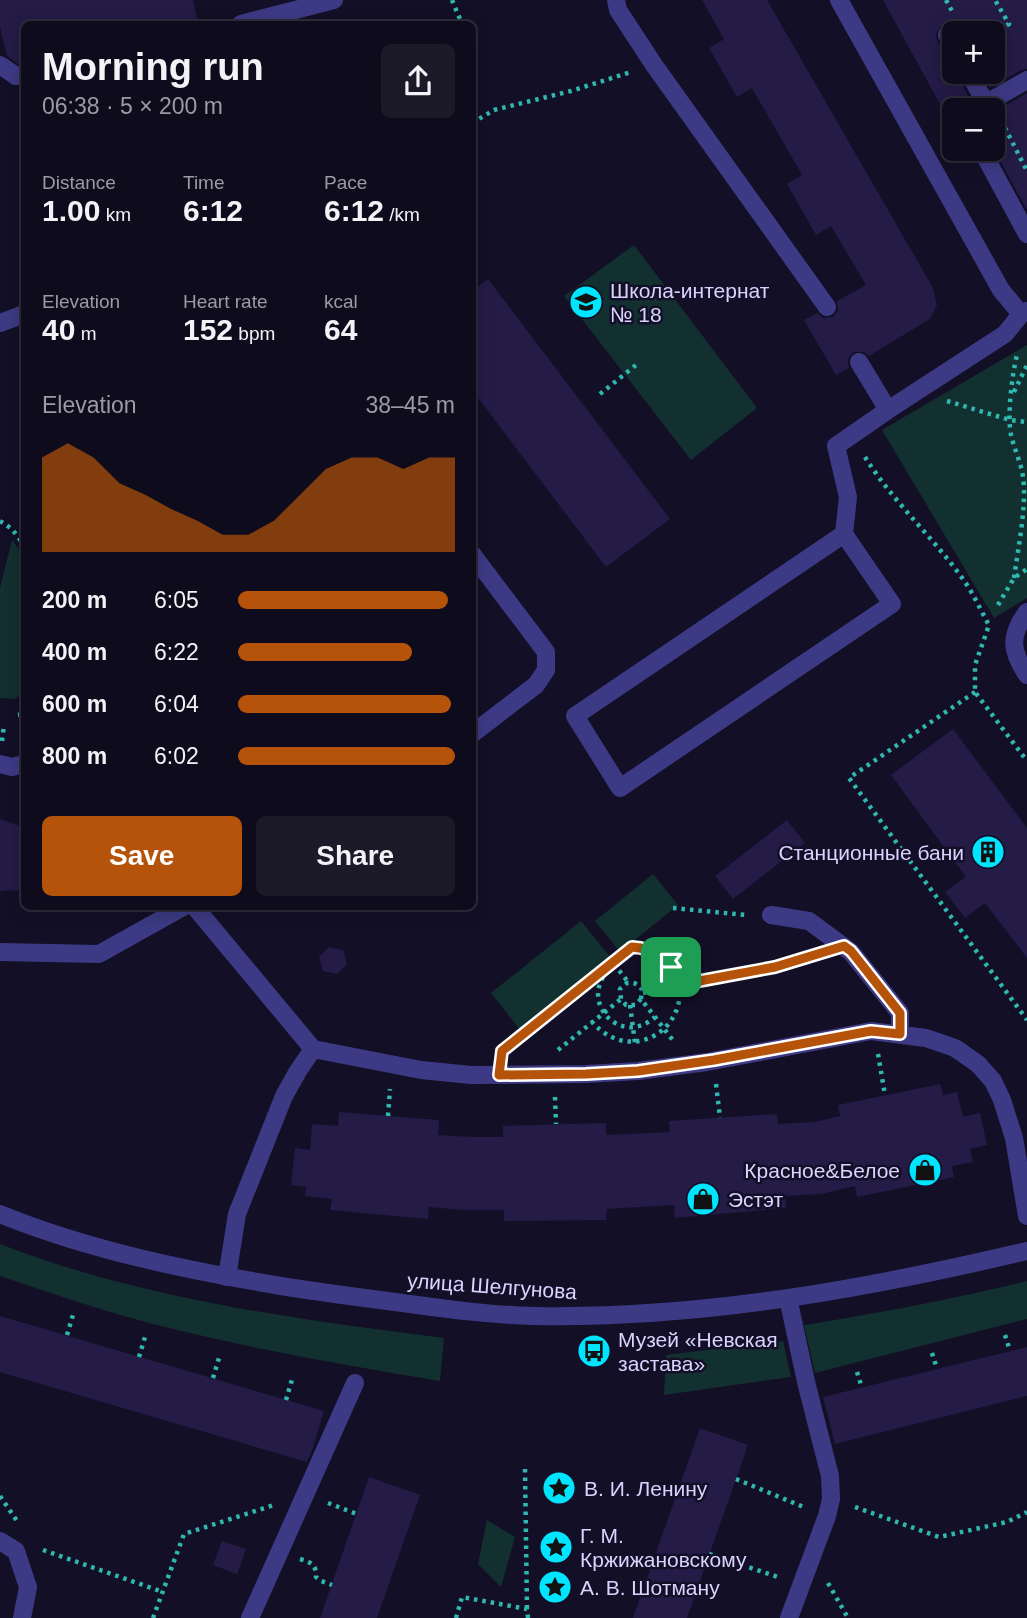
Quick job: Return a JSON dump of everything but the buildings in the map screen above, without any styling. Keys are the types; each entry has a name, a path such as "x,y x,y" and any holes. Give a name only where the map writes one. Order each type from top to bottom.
{"street":[{"path":"252,21 334,0"},
{"path":"616,0 618,10 654,65 827,307"},
{"path":"839,0 1000,290 1024,313 1005,334 836,446 848,497 844,534 892,604 620,788 575,716 844,534"},
{"path":"0,65 16,76 21,75"},
{"path":"996,98 1027,80"},
{"path":"987,161 1027,234"},
{"path":"0,323 21,315"},
{"path":"859,362 888,410"},
{"path":"476,559 545,652 546,670 536,685 476,731"},
{"path":"1027,612 1019,622 1014,638 1015,657 1027,675"},
{"path":"0,764 12,767 21,765"},
{"path":"0,952 99,954 178,910"},
{"path":"197,910 313,1049 421,1070 471,1075 638,1071 692,1064 874,1031 926,1038 955,1048 978,1063 993,1081 1021,1134 1027,1216"},
{"path":"771,915 809,921 851,951 900,1013 900,1034"},
{"path":"227,1277 237,1214 284,1096 313,1049"},
{"name":"улица Шелгунова","path":"0,1214 124,1254 227,1277 463,1311 531,1316 650,1313 788,1298 959,1267 1027,1251"},
{"path":"788,1298 830,1476 829,1507 789,1618"},
{"path":"250,1618 355,1383"},
{"path":"8,1546 28,1587 22,1618"}],"path":[{"path":"452,0 461,21"},
{"path":"995,0 1009,24 1005,26"},
{"path":"476,121 494,110 571,91 654,65"},
{"path":"1005,129 1027,171"},
{"path":"1005,334 1017,341 1019,346 1013,369 1010,420 1011,434 1023,477 1024,500 1014,578"},
{"path":"600,394 636,365"},
{"path":"1012,396 1027,365"},
{"path":"939,398 1010,420 1027,422"},
{"path":"852,436 874,472 965,583 989,625 975,665 975,692 1027,761"},
{"path":"0,521 12,529 21,541"},
{"path":"975,692 849,778 1027,1020"},
{"path":"673,908 744,916 771,915"},
{"path":"643,993 775,967 844,946"},
{"path":"499,1075 502,1051 632,947 652,951 671,967 677,978 678,1003 674,1015 664,1029 647,1040 622,1041 610,1037 592,1022"},
{"path":"614,963 628,983"},
{"path":"614,963 598,988 603,1013 616,1024 633,1028 642,1026 655,1017"},
{"path":"628,983 636,984 643,993 638,1004 626,1005 621,999 620,989 628,983"},
{"path":"553,1074 555,1052 621,999"},
{"path":"641,999 692,1064"},
{"path":"630,1005 638,1071"},
{"path":"874,1031 885,1095"},
{"path":"714,1060 720,1118"},
{"path":"67,1335 73,1315"},
{"path":"1005,1335 1010,1351"},
{"path":"139,1357 145,1337"},
{"path":"932,1353 937,1369"},
{"path":"213,1378 219,1358"},
{"path":"857,1371 862,1388"},
{"path":"286,1400 293,1376"},
{"path":"525,1469 528,1618"},
{"path":"736,1479 939,1536 1007,1522 1027,1512"},
{"path":"153,1618 184,1534 306,1494"},
{"path":"8,1546 32,1542 47,1553 163,1592"},
{"path":"279,1551 312,1563 316,1569 316,1577 332,1585"},
{"path":"709,1554 801,1585"},
{"path":"456,1618 462,1597 527,1609"}],"green space":[{"path":"634,245 757,408 691,460 564,296"},
{"path":"1027,345 1027,598 994,618 882,430"},
{"path":"12,540 21,552 21,695 14,699 0,698 0,588"},
{"path":"653,874 678,905 620,952 595,921"},
{"path":"581,921 611,958 521,1031 491,993"},
{"path":"0,1244 54,1263 163,1293 331,1323 444,1338 440,1381 216,1339 88,1305 0,1276"},
{"path":"1027,1281 1027,1319 815,1373 804,1325"},
{"path":"783,1341 791,1377 664,1395 666,1355"},
{"path":"487,1520 515,1537 501,1587 478,1564"}],"place":[{"name":"Школа-интернат № 18","path":"586,302"},
{"name":"Станционные бани","path":"988,852"},
{"name":"Красное&Белое","path":"925,1170"},
{"name":"Эстэт","path":"703,1199"},
{"name":"Музей «Невская застава»","path":"594,1351"},
{"name":"В. И. Ленину","path":"559,1488"},
{"name":"Г. М. Кржижановскому","path":"556,1547"},
{"name":"А. В. Шотману","path":"555,1587"}],"route":[{"path":"844,946 851,951 900,1013 900,1034 871,1031 638,1071 499,1075 502,1051 632,947 652,951 671,967 678,985 775,967 844,946"}]}
